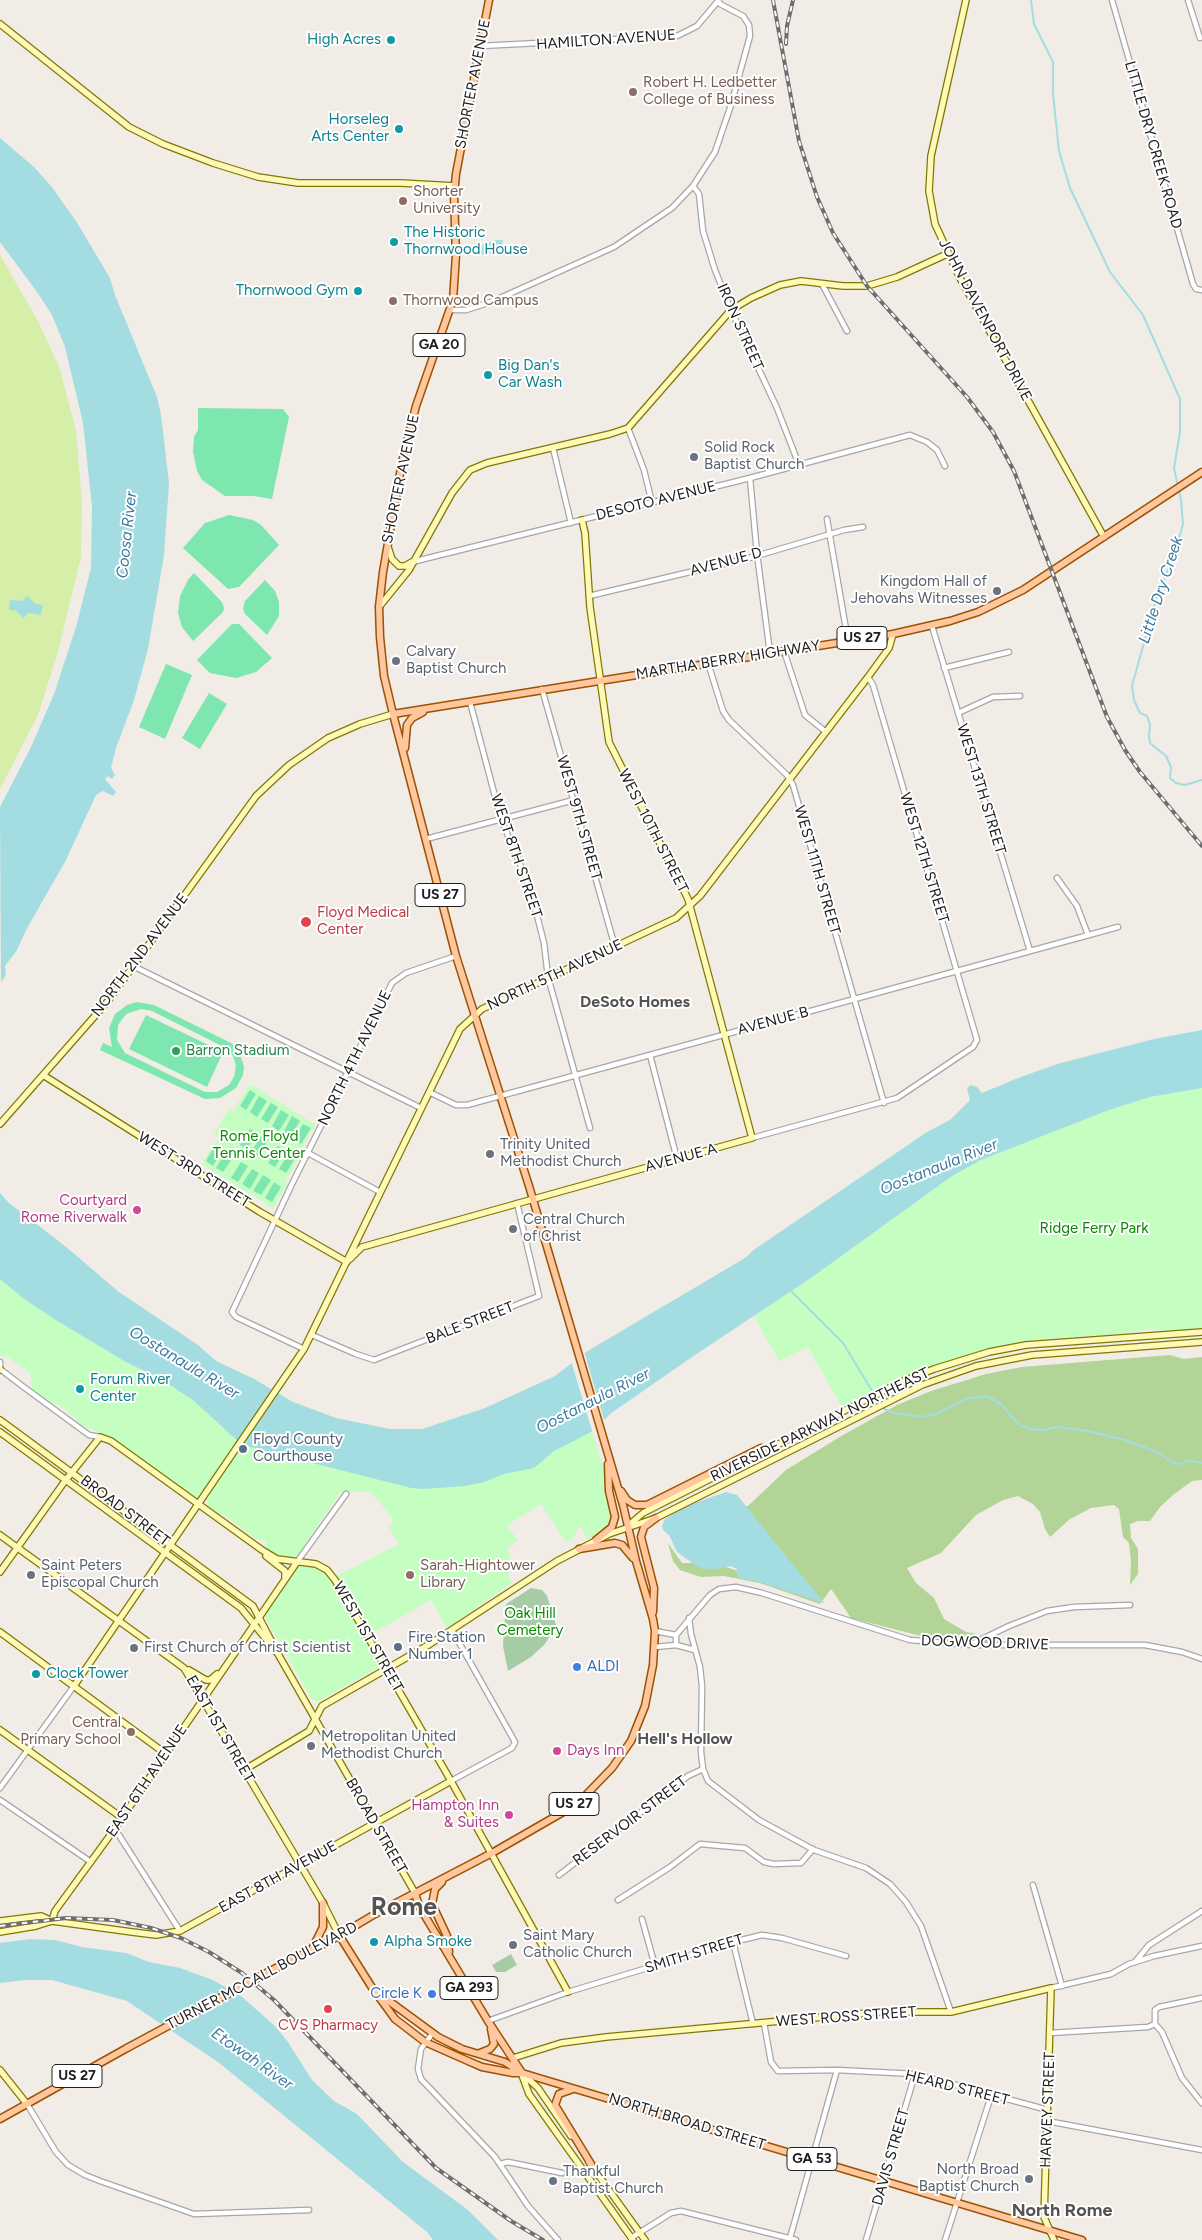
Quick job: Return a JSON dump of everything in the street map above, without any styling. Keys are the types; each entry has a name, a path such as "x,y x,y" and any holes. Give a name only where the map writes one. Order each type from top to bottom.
{"main road":[{"name":"SHORTER AVENUE","path":"379,607 387,546 409,431 451,310 456,276 455,186 460,149 489,0"},
{"name":"MARTHA BERRY HIGHWAY","path":"393,714 893,634 932,626 978,612 1023,590 1155,505 1202,472"},
{"path":"1186,482 1202,476"},
{"name":"TURNER MCCALL BOULEVARD","path":"0,2119 127,2048 492,1853 565,1811 585,1796 612,1768 631,1741 644,1711 652,1679 655,1647 653,1619 618,1488 532,1198 456,956 384,676 379,607"},
{"name":"US 27","path":"404,757 405,732 408,723 417,715 433,708"},
{"path":"618,1488 635,1505 647,1505 760,1448 767,1449"},
{"path":"596,1540 612,1526 615,1517 609,1491 607,1454"},
{"path":"653,1619 654,1588 641,1537 644,1527 656,1518"},
{"path":"579,1549 615,1543 625,1548 636,1561"},
{"path":"446,1877 435,1889 432,1904 447,1936 450,1956"},
{"name":"BROAD STREET","path":"415,1893 420,1906 522,2073"},
{"path":"312,1949 323,1927 323,1903"},
{"name":"GA 53","path":"339,1935 395,2019 425,2042 482,2067 512,2074 522,2073"},
{"name":"GA 53","path":"376,1992 432,2034 462,2049 505,2062 522,2073"},
{"path":"478,2053 490,2049 494,2044 488,2020"},
{"name":"NORTH BROAD STREET","path":"522,2073 1082,2240"},
{"path":"575,2089 557,2096 555,2105 591,2164"}],"street":[{"name":"JOHN DAVENPORT DRIVE","path":"966,0 930,167 933,216 947,254 1104,537"},
{"name":"LITTLE DRY CREEK ROAD","path":"1112,0 1196,289 1202,290"},
{"path":"1188,0 1200,38"},
{"name":"HAMILTON AVENUE","path":"480,46 677,36 697,26 718,1"},
{"path":"451,310 466,310 491,302 614,247 672,208 693,186 715,152 731,105 750,36 749,25 743,16 718,1"},
{"path":"0,24 129,127 163,144 213,163 258,176 298,183 401,183 455,186"},
{"name":"IRON STREET","path":"693,186 699,194 705,241 731,310 765,381 800,465"},
{"path":"379,607 399,584 452,493 470,470 487,463 619,432 628,428 731,310 751,298 786,282 801,281 858,287 873,285 897,277 947,254"},
{"path":"822,284 847,331"},
{"path":"628,428 644,470 652,503"},
{"name":"DESOTO AVENUE","path":"412,562 652,503 910,436 927,442 937,450 945,466"},
{"path":"553,448 571,523"},
{"path":"750,478 757,554 770,653"},
{"path":"827,519 848,641"},
{"name":"WEST 10TH STREET","path":"582,520 585,533 589,596 610,747 688,899 752,1138"},
{"name":"AVENUE D","path":"589,596 753,557 757,554 863,527"},
{"path":"387,546 396,564 405,566 412,562"},
{"name":"WEST 13TH STREET","path":"932,626 1030,951"},
{"name":"NORTH 5TH AVENUE","path":"74,1686 304,1349 460,1029 482,1009 676,918 690,906 700,896 868,677 889,648 893,634"},
{"path":"784,651 806,714 826,732"},
{"path":"944,668 1009,652"},
{"name":"WEST 11TH STREET","path":"708,663 721,706 729,720 790,780 795,791 884,1103"},
{"name":"WEST 12TH STREET","path":"868,677 958,971 977,1040"},
{"name":"WEST 9TH STREET","path":"542,690 616,947"},
{"path":"958,713 993,697 1020,696"},
{"name":"WEST 8TH STREET","path":"470,702 501,819 530,888 544,943 548,977 590,1128"},
{"name":"NORTH 2ND AVENUE","path":"0,1124 102,1007 256,796 301,756 328,738 360,724 393,714"},
{"path":"426,839 574,800"},
{"path":"1057,878 1077,906 1088,935"},
{"name":"AVENUE B","path":"429,1092 459,1106 500,1097 723,1034 1118,927"},
{"name":"NORTH 4TH AVENUE","path":"304,1349 232,1314 308,1153 392,983 406,973 456,956"},
{"path":"133,966 422,1108"},
{"name":"AVENUE A","path":"347,1262 362,1246 884,1103 912,1089 973,1047 977,1040"},
{"path":"650,1055 677,1159"},
{"name":"WEST 3RD STREET","path":"43,1075 276,1221 347,1262"},
{"path":"308,1153 380,1192"},
{"name":"BALE STREET","path":"312,1334 374,1360 539,1296 517,1203"},
{"name":"RIVERSIDE PARKWAY NORTHEAST","path":"244,1770 309,1731 322,1706 452,1630 557,1560 627,1526 643,1513 891,1387 961,1360 1026,1345 1202,1332"},
{"name":"RIVERSIDE PARKWAY NORTHEAST","path":"627,1526 642,1524 656,1518 897,1396 959,1371 1013,1358 1061,1352 1202,1342"},
{"name":"WEST 1ST STREET","path":"0,1366 89,1435 107,1438 262,1550 277,1558 316,1564 331,1574 492,1853 568,1992"},
{"name":"BROAD STREET","path":"0,1420 254,1606 278,1654 349,1781 415,1893"},
{"name":"BROAD STREET","path":"0,1432 241,1608 278,1654"},
{"path":"0,1572 65,1480 100,1437"},
{"path":"297,1562 346,1494"},
{"name":"EAST 1ST STREET","path":"0,1535 184,1668 301,1865 339,1935"},
{"path":"262,1550 272,1561 285,1570 285,1578"},
{"name":"EAST 6TH AVENUE","path":"52,1921 55,1911 115,1829 121,1817 166,1754 202,1698 228,1664 297,1562"},
{"name":"DOGWOOD DRIVE","path":"676,1636 710,1595 719,1589 736,1588 762,1593 910,1640 972,1645 1145,1644 1182,1652 1202,1660"},
{"path":"972,1645 1009,1626 1048,1611 1074,1607 1130,1605"},
{"name":"RESERVOIR STREET","path":"689,1618 690,1634 702,1686 701,1752 703,1769 712,1785 759,1820 813,1849 866,1868 890,1884 906,1902 921,1926 951,2012"},
{"path":"451,1781 514,1745 515,1742 452,1630"},
{"path":"655,1631 676,1636 676,1645"},
{"path":"0,1632 166,1754"},
{"path":"655,1647 676,1645 695,1650"},
{"path":"184,1668 203,1679 210,1680 228,1664"},
{"path":"0,1788 74,1686"},
{"path":"0,1730 121,1817"},
{"name":"RESERVOIR STREET","path":"558,1875 688,1776 703,1769"},
{"name":"EAST 8TH AVENUE","path":"0,1921 41,1916 52,1921 156,1935 180,1931 451,1781"},
{"path":"0,1800 91,1862"},
{"path":"115,1829 180,1931"},
{"path":"618,1900 670,1867 700,1844 745,1848 764,1862 774,1864 801,1863 813,1849"},
{"path":"1034,1885 1062,1986"},
{"path":"1135,1962 1149,1945 1202,1911"},
{"path":"642,1919 655,1966"},
{"path":"0,1932 36,1926 52,1921"},
{"name":"SMITH STREET","path":"488,2020 568,1992 762,1935 773,1936 846,1956"},
{"path":"733,1942 753,2024"},
{"name":"WEST ROSS STREET","path":"513,2058 561,2043 576,2041 879,2012 951,2012 1111,1974 1135,1962 1202,1946"},
{"name":"HARVEY STREET","path":"1051,1988 1044,2217 1054,2240"},
{"path":"1202,1998 1158,2007 1155,2010 1155,2024 1162,2032 1182,2078 1202,2103"},
{"name":"HEARD STREET","path":"764,2023 771,2062 775,2070 837,2070 915,2074 1048,2110"},
{"path":"1050,2033 1148,2027 1155,2024"},
{"path":"432,2034 425,2042 418,2059 421,2079 500,2164 528,2206 558,2240"},
{"path":"0,2070 27,2104 56,2152 68,2165 92,2178 194,2214 309,2210"},
{"path":"790,2238 837,2070"},
{"name":"GA 293","path":"522,2073 538,2088 645,2240"},
{"name":"GA 293","path":"522,2073 530,2094 632,2239"},
{"name":"DAVIS STREET","path":"866,2240 915,2074"},
{"path":"945,2240 991,2096"},
{"path":"1047,2121 1202,2150"},
{"path":"500,2164 508,2162 562,2173"},
{"path":"632,2239 671,2213 681,2210 796,2240"}],"green space":[{"path":"0,255 39,323 60,369 76,431 82,502 81,557 58,652 38,715 0,789"},
{"path":"198,408 283,409 289,417 272,499 254,496 225,496 202,480 197,471 193,452 194,437 198,430"},
{"path":"229,515 253,520 261,525 279,545 239,587 228,589 183,548 205,523"},
{"path":"194,573 222,602 224,608 223,612 193,641 182,627 178,613 180,596"},
{"path":"265,580 275,591 279,602 279,616 267,635 245,614 243,609 245,601"},
{"path":"232,624 239,624 272,658 256,672 236,678 210,673 197,660"},
{"path":"166,664 192,675 165,739 139,727"},
{"path":"209,693 227,704 200,749 182,738"},
{"path":"137,1002 154,1005 231,1043 239,1051 244,1067 243,1075 236,1088 220,1098 205,1099 100,1050 103,1043 112,1047 109,1028 115,1014 127,1005","holes":["141,1009 152,1011 226,1048 233,1056 236,1066 234,1077 229,1085 217,1092 205,1092 125,1053 117,1040 118,1025 126,1014"]},
{"name":"Barron Stadium","path":"146,1015 223,1052 207,1087 129,1049"},
{"name":"Rome Floyd Tennis Center","path":"250,1084 316,1125 299,1152 301,1155 285,1181 287,1185 273,1208 202,1164 215,1142 221,1139 214,1134 229,1109 235,1112 235,1108"},
{"name":"Ridge Ferry Park","path":"1202,1088 1202,1328 1165,1332 1153,1329 1003,1345 952,1359 889,1385 888,1382 842,1407 808,1347 779,1361 754,1316 811,1278 952,1176 981,1160 1109,1110 1150,1097"},
{"path":"250,1090 256,1094 246,1110 240,1106"},
{"path":"259,1096 267,1101 257,1117 250,1112"},
{"path":"271,1103 278,1107 268,1123 261,1119"},
{"path":"281,1110 289,1115 279,1131 272,1126"},
{"path":"292,1116 300,1121 290,1137 283,1133"},
{"path":"303,1124 311,1128 301,1144 294,1140"},
{"path":"250,1129 257,1133 247,1149 240,1145"},
{"path":"261,1136 268,1140 258,1156 251,1152"},
{"path":"215,1145 222,1150 213,1166 206,1161"},
{"path":"278,1146 285,1151 275,1167 268,1163"},
{"path":"226,1152 233,1157 223,1172 216,1168"},
{"path":"289,1153 296,1157 286,1173 279,1169"},
{"path":"241,1162 248,1166 238,1182 231,1178"},
{"path":"252,1169 259,1173 250,1189 242,1184"},
{"path":"263,1175 271,1180 261,1195 253,1191"},
{"path":"274,1182 281,1187 272,1202 265,1198"},
{"name":"Floyd County Courthouse","path":"0,1274 316,1441 460,1468 584,1405 604,1470 613,1514 611,1522 603,1532 587,1539 580,1525 573,1538 567,1543 541,1504 507,1525 518,1541 508,1547 510,1571 508,1575 512,1583 447,1628 431,1600 371,1634 337,1576 399,1544 389,1527 392,1525 392,1519 377,1498 368,1492 340,1492 297,1557 293,1559 278,1556 269,1551 266,1547 266,1541 256,1539 224,1515 213,1510 208,1506 207,1500 196,1496 193,1497 106,1435 78,1424 76,1418 57,1404 52,1404 32,1389 30,1373 8,1357 3,1358 0,1355"},
{"path":"1170,1355 1184,1359 1202,1357 1202,1480 1192,1481 1173,1495 1160,1507 1150,1521 1138,1521 1130,1524 1131,1538 1138,1549 1138,1574 1130,1585 1131,1562 1129,1543 1123,1537 1119,1509 1114,1505 1091,1508 1070,1519 1050,1537 1045,1529 1040,1512 1033,1504 1018,1496 1003,1500 976,1515 941,1553 907,1568 916,1583 934,1598 944,1619 966,1632 978,1634 963,1637 925,1637 851,1618 831,1589 820,1604 760,1583 724,1576 701,1577 680,1570 673,1561 668,1543 682,1563 714,1563 741,1572 734,1508 748,1506 786,1470 897,1405 931,1391 986,1374 1022,1367"},
{"path":"304,1565 320,1569 333,1581 381,1666 317,1702 311,1698 265,1617 298,1566"},
{"name":"Oak Hill Cemetery","path":"531,1588 542,1590 547,1596 556,1625 545,1644 531,1657 508,1671 503,1646 506,1604"},
{"path":"511,1954 517,1965 505,1972 496,1972 492,1965"}],"water":[{"name":"Coosa River","path":"0,138 34,167 51,186 76,221 110,278 115,295 157,397 169,483 164,555 148,649 134,700 116,748 111,768 115,775 112,779 108,776 105,779 116,792 113,796 103,791 96,795 66,860 26,930 17,950 5,966 6,975 1,982 0,807 32,745 54,694 76,627 91,568 92,507 83,423 65,347 52,315 0,242"},
{"path":"503,240 502,247 487,255 482,255 480,251 483,244"},
{"path":"27,596 36,604 43,605 41,615 28,613 23,618 15,610 9,610 10,600 22,601"},
{"name":"Oostanaula River","path":"1202,1030 1202,1088 1150,1097 1109,1110 981,1160 952,1176 811,1278 610,1414 595,1430 554,1451 534,1468 504,1474 484,1482 465,1486 411,1488 242,1445 193,1400 159,1378 126,1362 54,1319 23,1298 0,1279 0,1193 9,1203 65,1246 119,1292 198,1345 216,1361 254,1379 293,1402 336,1418 390,1429 422,1429 485,1408 555,1376 586,1352 745,1258 755,1249 927,1132 950,1120 970,1100 967,1089 970,1085 977,1087 982,1093 1057,1064 1154,1039"},
{"path":"726,1492 737,1495 824,1603 757,1581 741,1579 737,1575 737,1569 730,1566 712,1570 698,1567 677,1552 669,1535 663,1530 662,1526 665,1519 686,1506"},
{"name":"Etowah River","path":"30,1939 55,1940 82,1947 126,1953 149,1962 180,1968 213,1980 241,1996 276,2027 312,2080 334,2101 357,2114 403,2162 468,2210 498,2240 433,2240 427,2232 218,2062 127,2001 52,1980 25,1980 0,1983 0,1943"}],"pier":[{"path":"584,1351 605,1423 593,1434 571,1361"}],"waterway":[{"name":"Little Dry Creek","path":"1031,0 1034,24 1053,62 1053,94 1059,151 1070,188 1110,272 1143,315 1180,399 1180,432 1174,468 1181,500 1183,524 1176,550 1157,596 1132,686 1134,700 1140,713 1147,716 1150,725 1150,743 1166,756 1171,767 1170,778 1176,783 1185,785 1202,780"},
{"path":"792,1292 843,1343 880,1404"},
{"path":"882,1408 894,1413 921,1417 936,1414 965,1399 986,1396 1000,1403 1018,1424 1029,1429 1043,1430 1057,1427 1088,1431 1125,1440 1157,1452 1173,1463 1181,1464 1188,1460 1202,1463"}],"railway":[{"path":"773,0 799,141 817,197 833,233 867,286 967,397 993,432 1014,471 1107,717 1125,750 1140,772 1202,846"},
{"path":"786,44 787,26 793,0"},
{"path":"0,1926 66,1918 113,1920 151,1928 181,1938 209,1952 242,1973 274,2000 436,2168 511,2221 543,2240"}],"place":[{"name":"High Acres","path":"391,40"},
{"name":"Robert H. Ledbetter College of Business","path":"633,92"},
{"name":"Horseleg Arts Center","path":"399,129"},
{"name":"Shorter University","path":"403,201"},
{"name":"The Historic Thornwood House","path":"394,242"},
{"name":"Thornwood Gym","path":"358,291"},
{"name":"Thornwood Campus","path":"393,301"},
{"name":"Big Dan's Car Wash","path":"488,375"},
{"name":"Solid Rock Baptist Church","path":"694,457"},
{"name":"Kingdom Hall of Jehovahs Witnesses","path":"997,591"},
{"name":"Calvary Baptist Church","path":"396,661"},
{"name":"Floyd Medical Center","path":"306,922"},
{"name":"Barron Stadium","path":"176,1051"},
{"name":"Trinity United Methodist Church","path":"490,1154"},
{"name":"Courtyard Rome Riverwalk","path":"137,1210"},
{"name":"Central Church of Christ","path":"513,1229"},
{"name":"Forum River Center","path":"80,1389"},
{"name":"Floyd County Courthouse","path":"243,1449"},
{"name":"Saint Peters Episcopal Church","path":"31,1575"},
{"name":"Sarah-Hightower Library","path":"410,1575"},
{"name":"Fire Station Number 1","path":"398,1647"},
{"name":"First Church of Christ Scientist","path":"134,1648"},
{"name":"ALDI","path":"577,1667"},
{"name":"Clock Tower","path":"36,1674"},
{"name":"Central Primary School","path":"131,1732"},
{"name":"Metropolitan United Methodist Church","path":"311,1746"},
{"name":"Days Inn","path":"557,1751"},
{"name":"Hampton Inn & Suites","path":"509,1815"},
{"name":"Alpha Smoke","path":"374,1942"},
{"name":"Saint Mary Catholic Church","path":"513,1945"},
{"name":"Circle K","path":"432,1994"},
{"name":"CVS Pharmacy","path":"328,2009"},
{"name":"North Broad Baptist Church","path":"1029,2179"},
{"name":"Thankful Baptist Church","path":"553,2181"}],"district":[{"name":"DeSoto Homes","path":"635,1002"},
{"name":"Hell's Hollow","path":"685,1739"},
{"name":"Rome","path":"404,1908"},
{"name":"North Rome","path":"1062,2211"}]}
